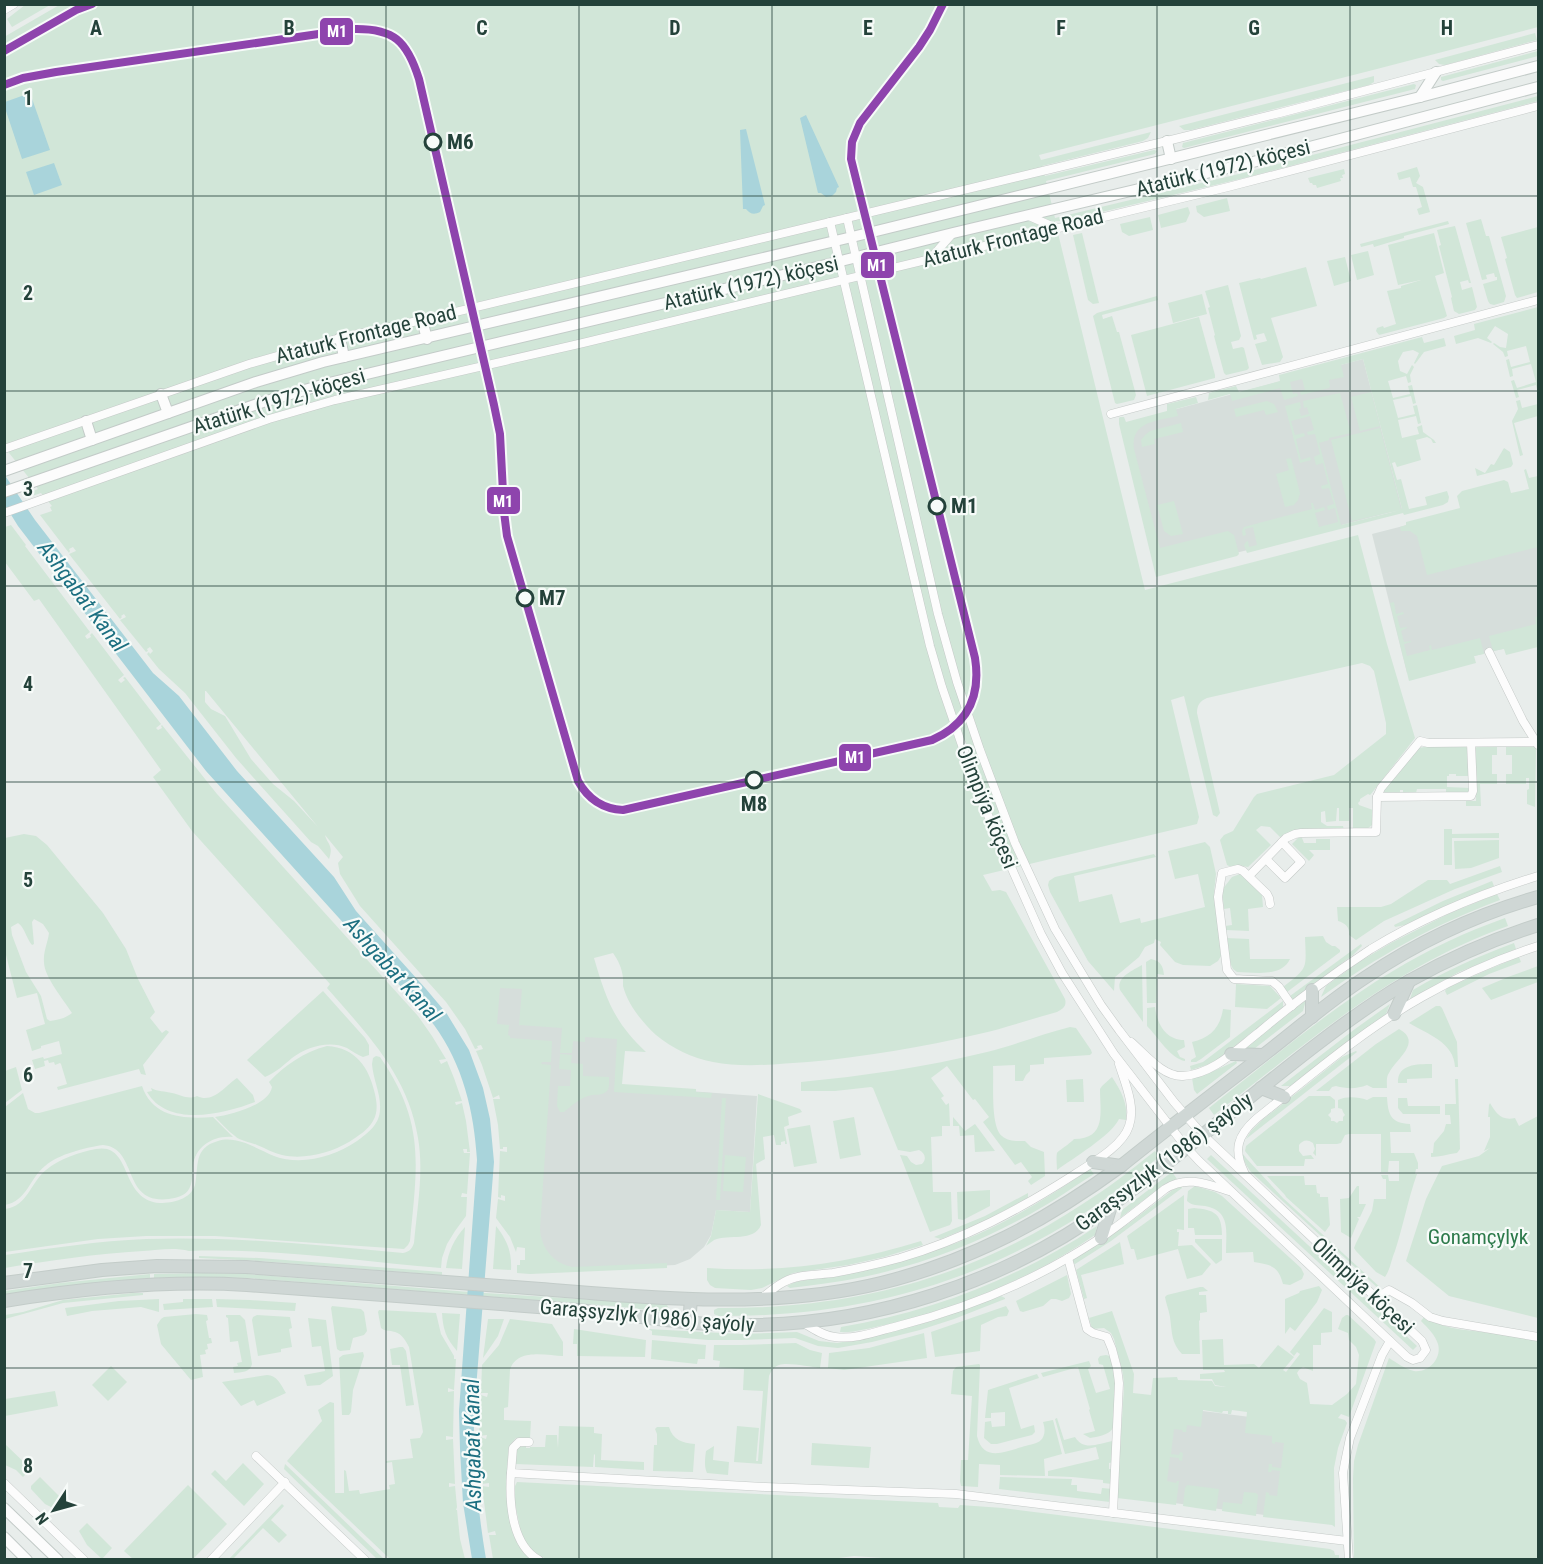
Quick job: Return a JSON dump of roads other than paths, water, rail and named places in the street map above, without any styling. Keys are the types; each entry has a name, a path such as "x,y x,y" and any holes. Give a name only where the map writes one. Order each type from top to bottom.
{"main road":[{"name":"Atatürk (1972) köçesi","path":"4,471 256,382 344,357 852,237 1539,66"},
{"path":"1420,97 1436,72"},
{"name":"Atatürk (1972) köçesi","path":"4,492 263,402 318,386 1253,162 1539,87"},
{"path":"1167,141 1171,159"},
{"path":"422,320 427,339"},
{"path":"340,338 344,357"},
{"path":"161,394 168,413"},
{"path":"86,421 92,440"},
{"name":"Garaşsyzlyk (1986) şaýoly","path":"4,1283 102,1270 194,1266 246,1267 690,1299 794,1297 857,1288 906,1276 973,1253 1058,1209 1121,1166 1366,977 1418,946 1487,914 1539,897"},
{"name":"Garaşsyzlyk (1986) şaýoly","path":"4,1301 106,1287 197,1283 569,1309 689,1323 738,1325 800,1322 887,1308 963,1284 1043,1249 1111,1206 1364,1010 1409,981 1476,947 1539,924"},
{"path":"1394,1014 1409,981"},
{"path":"1312,990 1312,1017"},
{"path":"1231,1054 1263,1055"},
{"path":"1261,1088 1284,1097"},
{"path":"1094,1162 1121,1166"},
{"path":"1101,1238 1111,1206"},
{"path":"689,1323 690,1299"},
{"path":"4,1508 58,1560"},
{"path":"4,1538 27,1560"}],"street":[{"path":"4,10 14,4"},
{"name":"Ataturk Frontage Road","path":"4,448 259,361 340,338 1167,141 1539,45"},
{"name":"Ataturk Frontage Road","path":"4,513 314,405 583,343 1228,187 1539,106"},
{"path":"1029,216 1056,228"},
{"name":"Olimpiýa köçesi","path":"830,222 922,617 942,687 990,820 1041,934 1062,973 1118,1060 1186,1147 1390,1341 1410,1359 1417,1360 1425,1354 1422,1341 1246,1176 1185,1115 1101,1005 1055,929 1015,843 957,682 938,614 847,218"},
{"path":"931,258 953,233"},
{"path":"1111,414 1539,300"},
{"path":"1249,876 1286,838 1295,834 1376,832 1377,793 1420,741 1537,744 1489,652"},
{"path":"1377,797 1471,796 1473,790 1471,743"},
{"path":"1266,859 1285,878 1301,862 1282,842"},
{"path":"1270,904 1267,894 1243,871 1238,869 1222,873 1218,897 1227,970 1234,979 1272,981 1292,1006"},
{"name":"Olimpiýa köçesi","path":"1119,1030 1153,1062 1172,1074 1184,1076 1211,1068 1312,990 1372,949 1422,921 1471,899 1539,876"},
{"name":"Garaşsyzlyk (1986) şaýoly","path":"1246,1176 1238,1157 1241,1137 1252,1123 1341,1052 1420,998 1486,965 1539,945"},
{"path":"762,1298 775,1287 791,1279 872,1265 932,1248 964,1235 1036,1199 1094,1162 1113,1147 1127,1132 1130,1124 1131,1107 1118,1060"},
{"name":"Olimpiýa köçesi","path":"1101,1238 1176,1183 1187,1181 1206,1184 1233,1192"},
{"path":"800,1322 827,1336 852,1337 924,1319 1016,1284 1068,1258 1101,1238"},
{"path":"1068,1258 1087,1329 1107,1337 1119,1375 1113,1514"},
{"path":"1376,1298 1389,1290 1430,1317 1443,1322 1539,1337"},
{"path":"1349,1560 1343,1473 1347,1451 1382,1355 1390,1341"},
{"path":"529,1442 519,1442 513,1448 511,1498 519,1541 525,1550 538,1560"},
{"path":"256,1456 365,1560"},
{"path":"511,1473 765,1487 956,1494 1347,1541"},
{"path":"211,1560 285,1482"},
{"path":"4,1483 84,1560"}],"water":[{"path":"30,93 50,150 22,159 5,102"},
{"path":"806,115 839,187 832,196 826,197 818,193 800,118"},
{"path":"746,129 765,205 756,214 743,209 740,130"},
{"path":"54,163 62,185 34,195 26,172"},
{"name":"Ashgabat Kanal","path":"4,474 35,520 153,673 179,696 237,771 334,877 356,911 447,1014 469,1050 483,1088 490,1119 494,1162 474,1414 474,1451 486,1559 472,1559 463,1503 459,1411 477,1160 470,1106 453,1056 434,1025 418,1006 206,771 18,526 5,505"}],"place":[{"name":"M6","path":"433,142"},
{"name":"M1","path":"937,506"},
{"name":"M7","path":"525,598"},
{"name":"M8","path":"754,780"}],"park label":[{"name":"Gonamçylyk","path":"1478,1237"}]}
